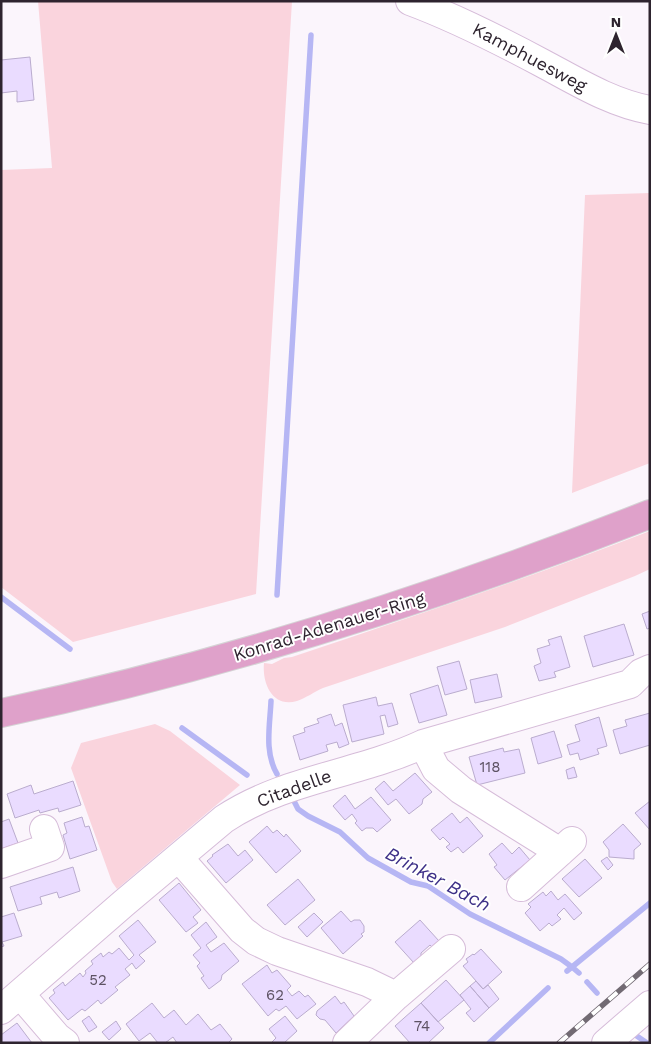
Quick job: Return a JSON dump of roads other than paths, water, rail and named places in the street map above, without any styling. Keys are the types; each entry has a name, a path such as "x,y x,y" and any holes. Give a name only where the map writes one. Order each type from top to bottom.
{"main road":[{"name":"Konrad-Adenauer-Ring","path":"1,713 150,678 345,622 458,585 650,514"}],"street":[{"name":"Kamphuesweg","path":"410,1 475,27 615,101 650,110"},
{"name":"Citadelle","path":"65,1043 11,1002 124,903 224,819 240,809 256,801 332,774 403,753 424,744 643,682"},
{"path":"424,744 436,769 461,790 566,847 521,887"},
{"path":"1,864 50,847 44,829"},
{"path":"179,858 242,930 256,941 277,951 367,982 396,996"},
{"path":"347,1043 396,996 451,949"},
{"path":"606,1043 650,1005"}],"waterway":[{"path":"277,595 311,35"},
{"name":"Brinker Bach","path":"1,597 70,649"},
{"path":"271,701 269,748 270,757 277,774"},
{"name":"Brinker Bach","path":"182,728 247,775"},
{"name":"Brinker Bach","path":"294,801 298,809 340,832 368,858 411,882 428,886 470,914 561,959 572,967 567,971"},
{"path":"579,973 572,967 650,903"},
{"path":"587,982 597,993"},
{"path":"489,1043 548,988"},
{"path":"631,1032 647,1043"}],"railway":[{"path":"559,1043 650,964"}]}
